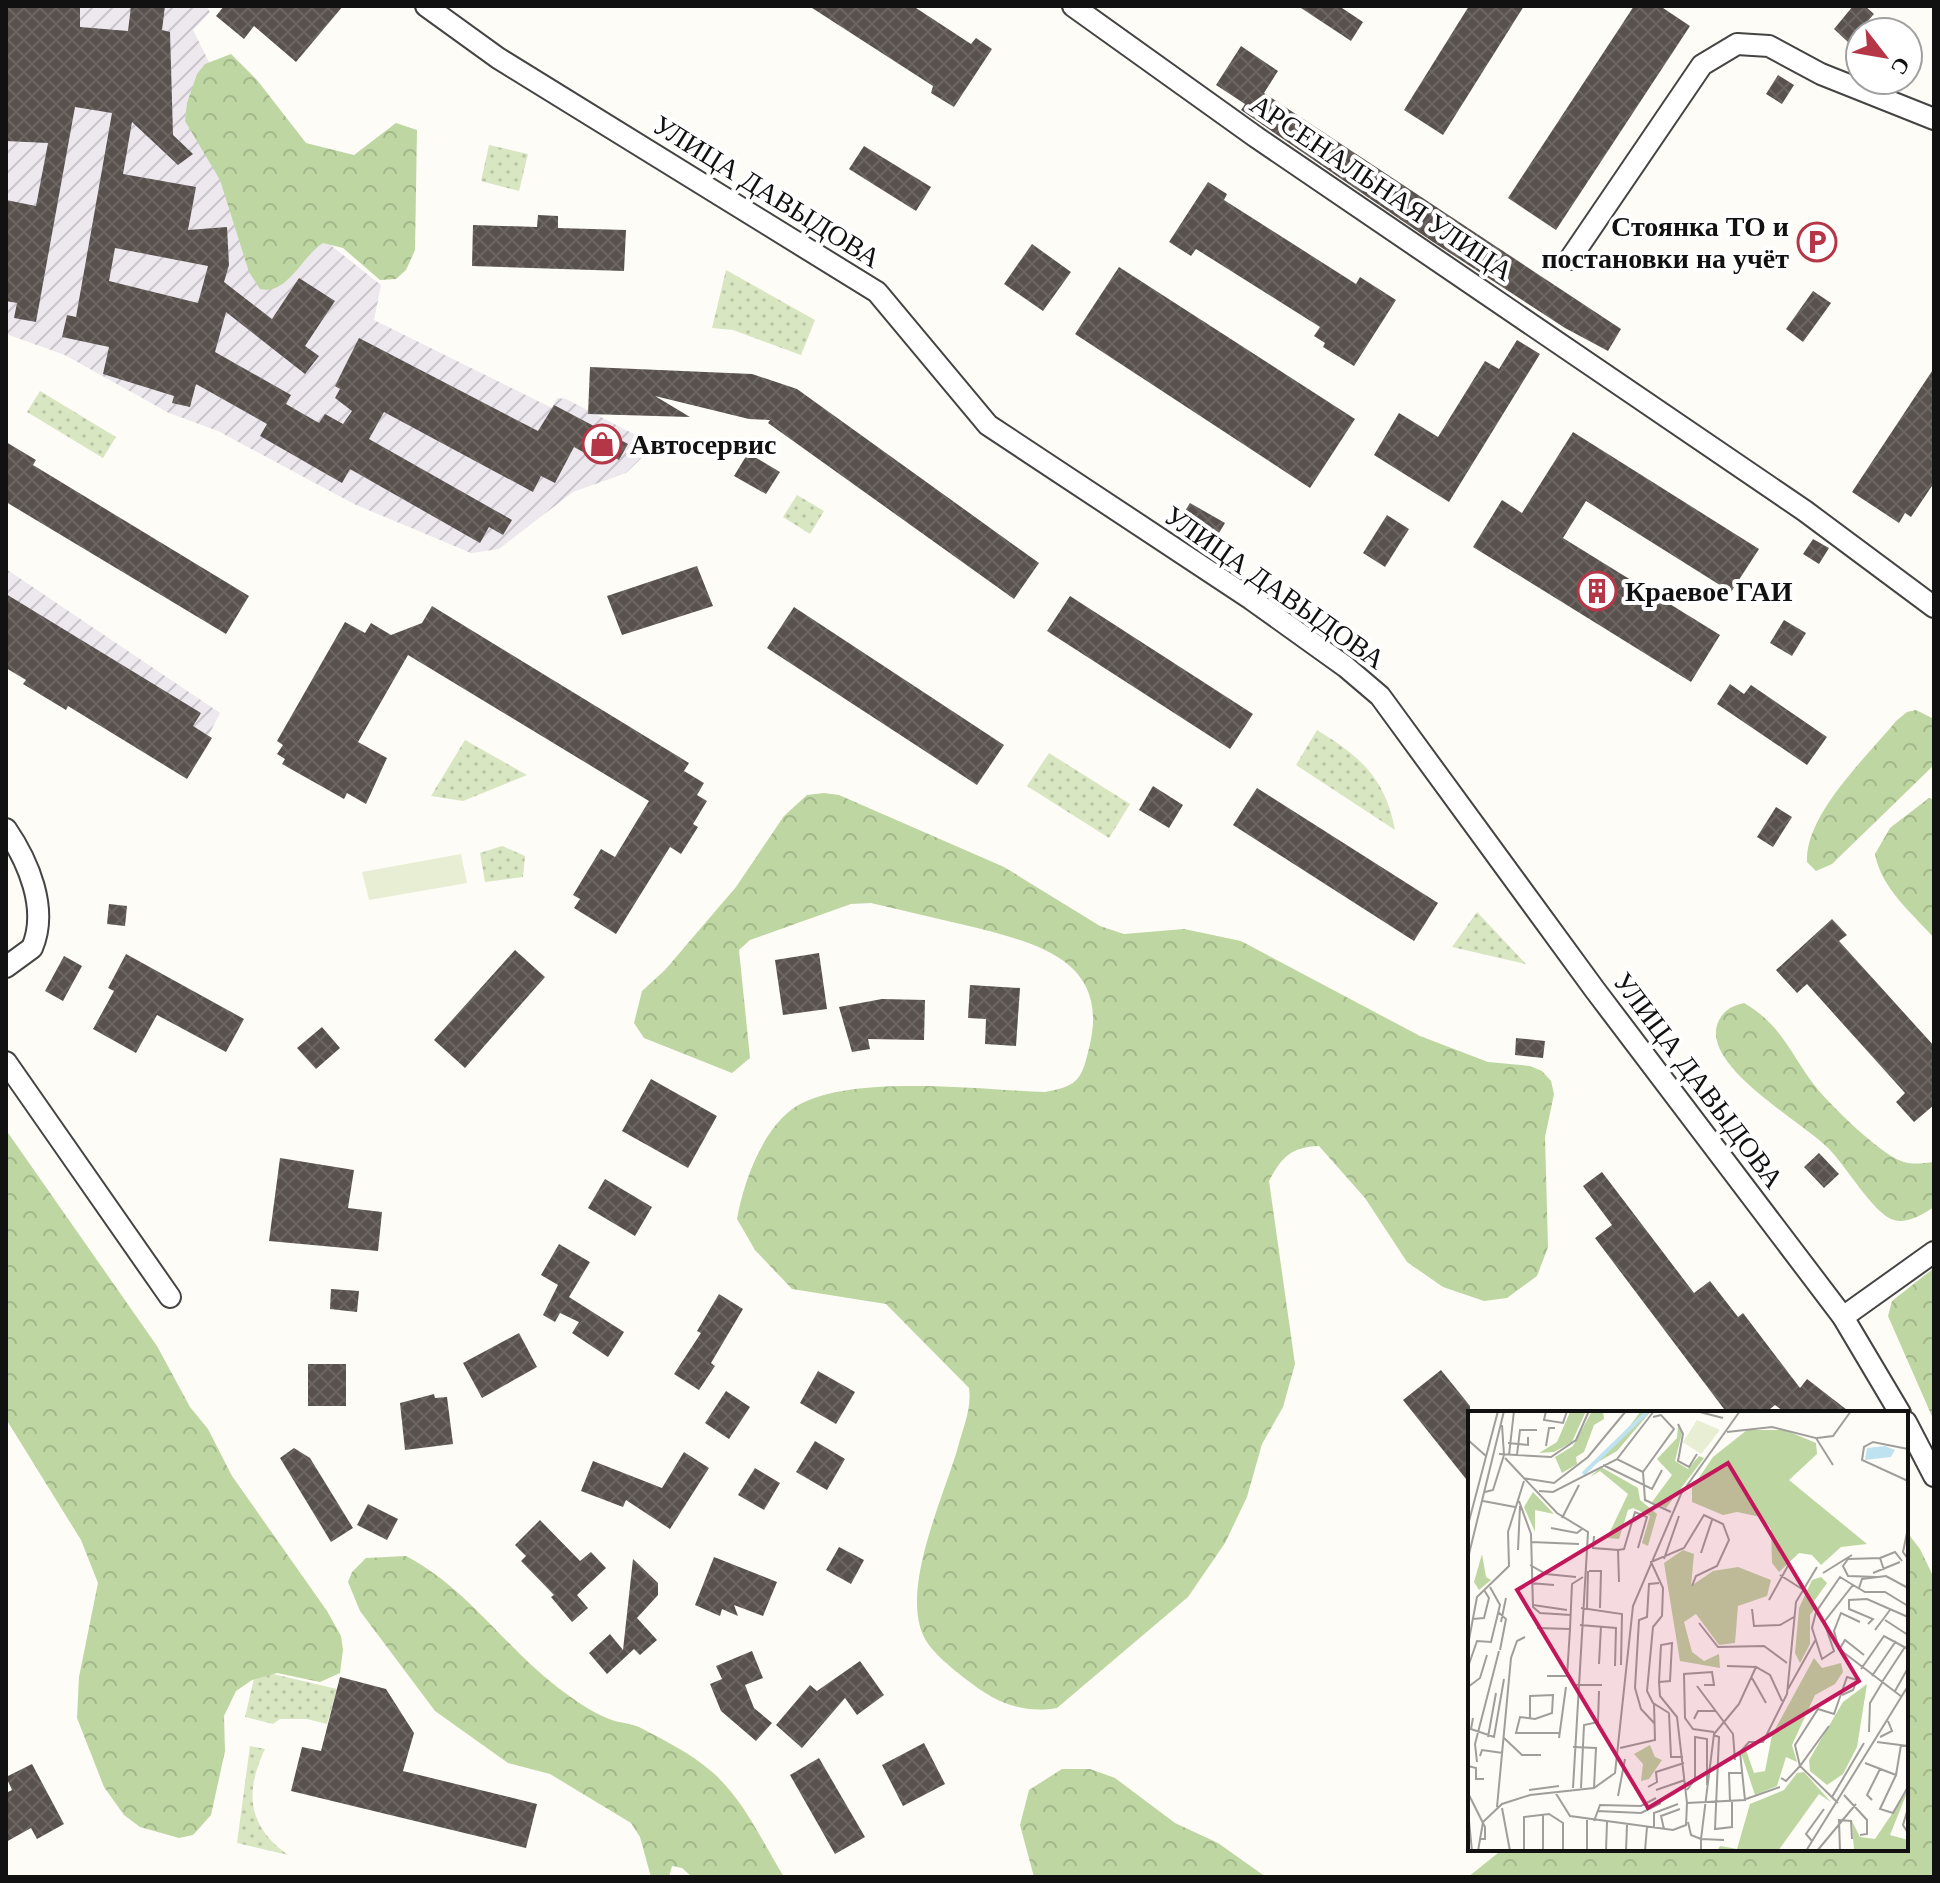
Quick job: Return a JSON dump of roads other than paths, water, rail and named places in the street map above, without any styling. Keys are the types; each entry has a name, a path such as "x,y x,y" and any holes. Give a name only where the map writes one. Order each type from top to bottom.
{"street":[{"name":"УЛИЦА ДАВЫДОВА","path":"426,6 498,58 877,292 988,425 1251,599 1346,667 1380,696 1595,990 1843,1317 1899,1411"},
{"name":"АРСЕНАЛЬНАЯ УЛИЦА","path":"1073,6 1256,137 1805,511 1934,607"},
{"path":"1570,259 1702,65 1737,44 1769,46 1821,74 1934,119"},
{"path":"6,829 25,863 38,910 32,948 6,967"},
{"path":"6,1062 170,1297"},
{"path":"1843,1317 1934,1252"},
{"path":"1908,1426 1934,1476"}],"place":[{"name":"Стоянка ТО и постановки на учёт","path":"1817,242"},
{"name":"Автосервис","path":"602,444"},
{"name":"Краевое ГАИ","path":"1597,591"}]}
